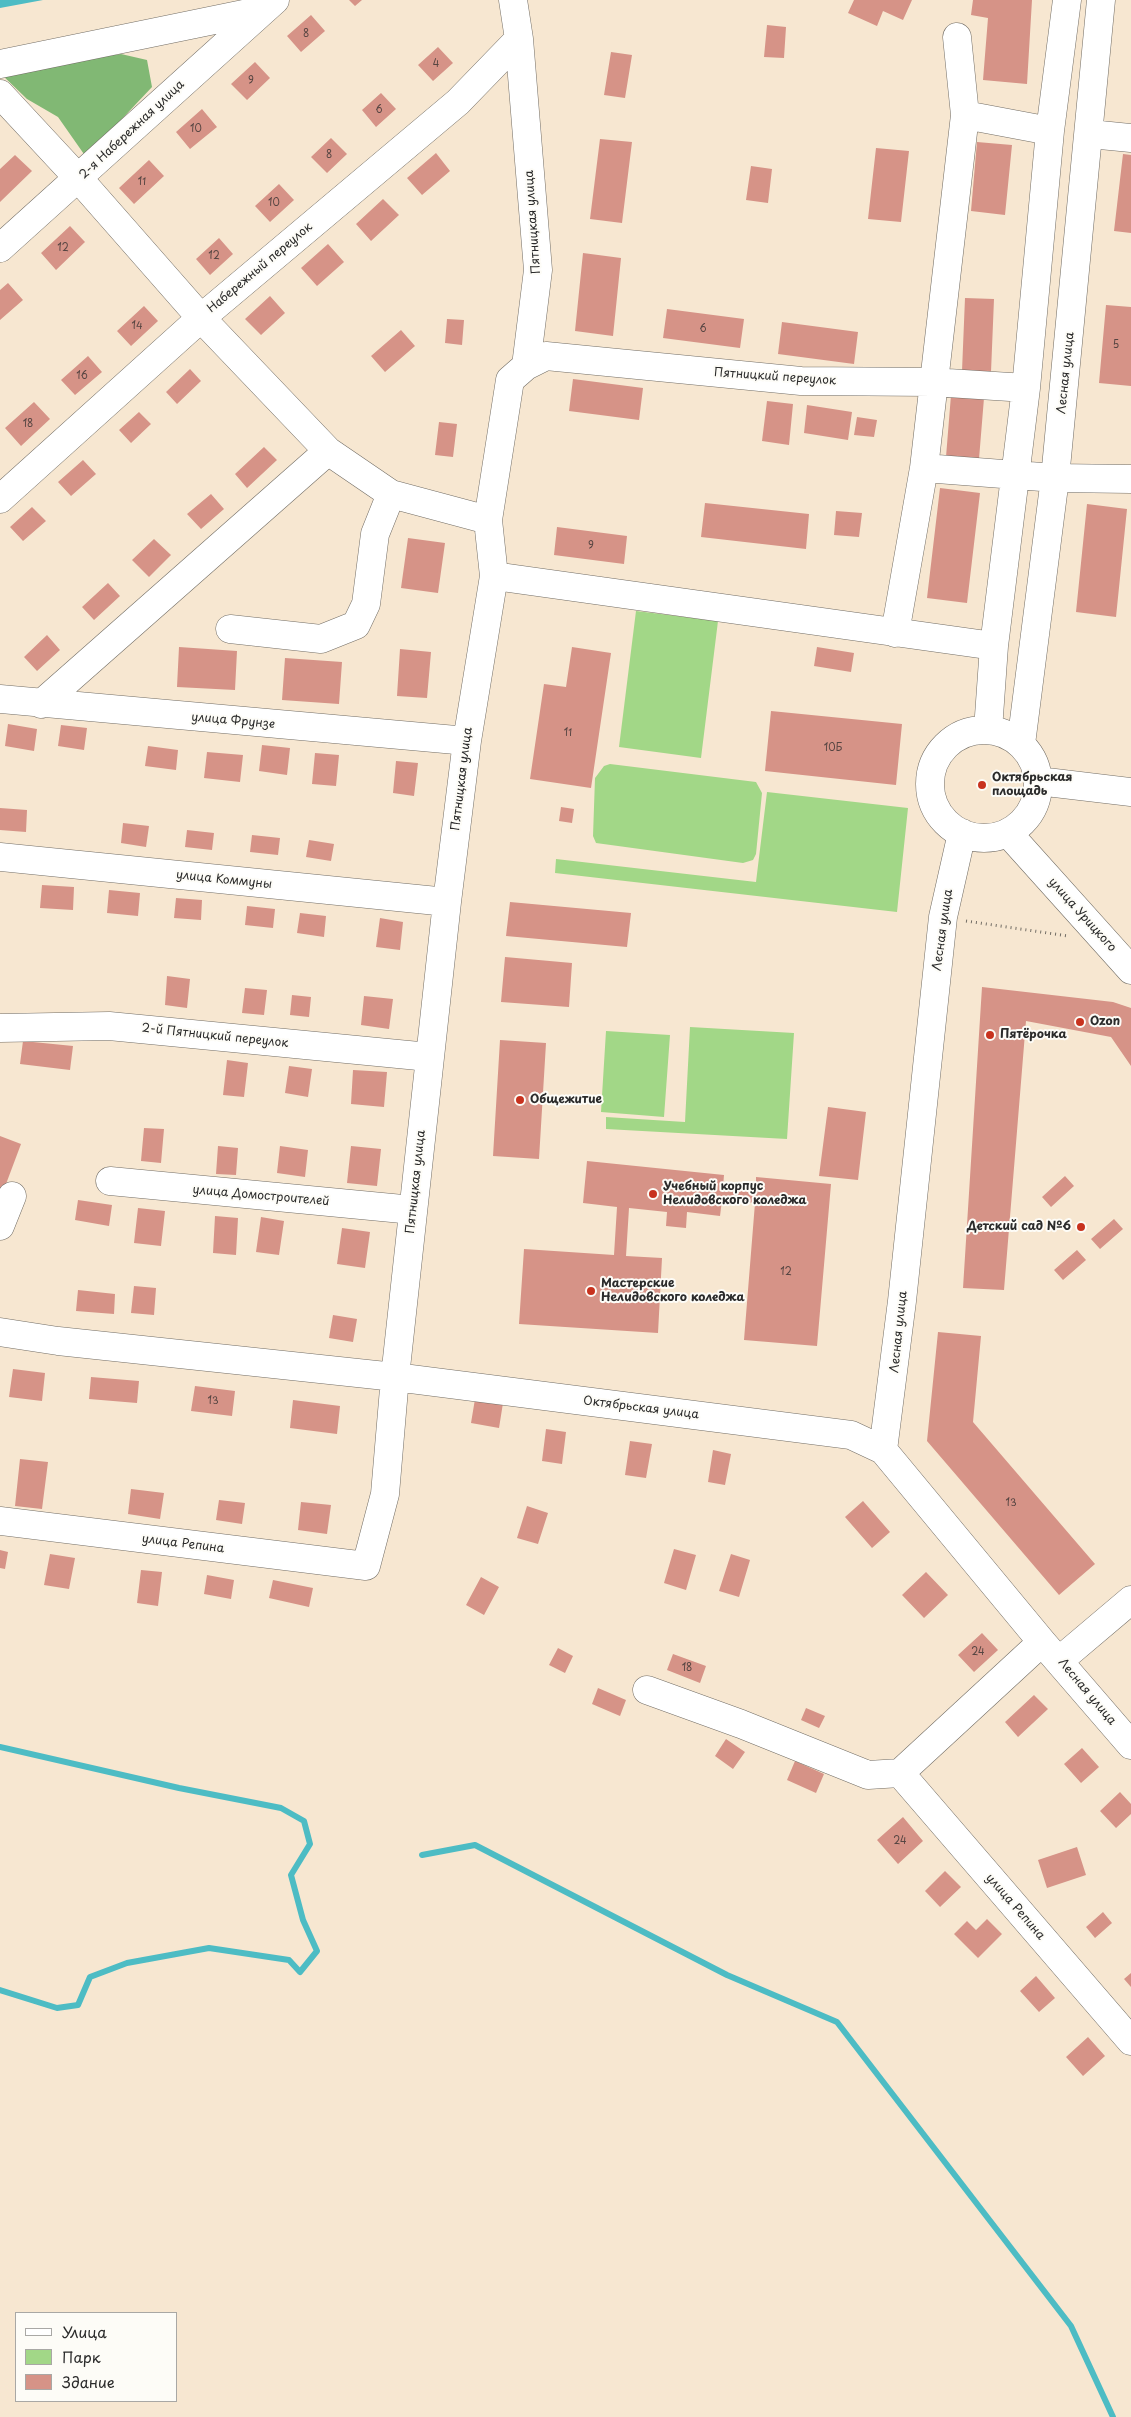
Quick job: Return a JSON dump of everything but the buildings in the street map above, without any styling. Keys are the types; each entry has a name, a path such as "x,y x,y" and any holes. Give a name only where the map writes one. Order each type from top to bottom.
{"street":[{"name":"Пятницкая улица","path":"366,1566 385,1494 395,1377 447,902 467,741 494,576 488,520 510,380 526,366 538,270 520,39 513,0"},
{"path":"988,730 994,646 1026,388 1050,131 1067,0"},
{"name":"Лесная улица","path":"1021,744 1056,478 1090,134 1101,0"},
{"name":"2-я Набережная улица","path":"0,64 269,5"},
{"name":"2-я Набережная улица","path":"0,248 79,179 269,5"},
{"path":"895,633 924,468 932,382 965,114 957,37"},
{"name":"Набережный переулок","path":"0,499 200,318 458,102 520,39"},
{"path":"0,94 79,179 200,318 328,451 391,494 488,520"},
{"path":"965,114 1050,131"},
{"path":"1090,134 1131,138"},
{"name":"Пятницкий переулок","path":"526,366 546,356 801,381 932,382 1026,388"},
{"path":"41,704 328,451"},
{"path":"924,468 1056,478 1131,479"},
{"path":"230,629 321,639 356,625 366,604 375,534 391,494"},
{"path":"494,576 994,646"},
{"name":"улица Фрунзе","path":"0,699 467,741"},
{"path":"988,730 1006,734 1021,744 1032,758 1038,781 1038,792 1033,809 1022,823 1008,833 991,838 974,838 962,833 943,819 933,804 930,786 932,768 941,752 954,739 970,732 988,730"},
{"path":"1038,781 1131,792"},
{"name":"Лесная улица","path":"962,833 943,917 902,1302 883,1450 1131,1745"},
{"name":"улица Урицкого","path":"1008,833 1131,970"},
{"name":"улица Коммуны","path":"0,857 447,902"},
{"name":"2-й Пятницкий переулок","path":"0,1028 109,1026 429,1057"},
{"name":"улица Домостроителей","path":"110,1181 413,1210"},
{"path":"0,1226 12,1196"},
{"name":"Октябрьская улица","path":"0,1332 58,1341 395,1377 851,1435 883,1450"},
{"name":"улица Репина","path":"0,1521 366,1566"},
{"path":"647,1690 740,1724 868,1775 900,1773 1051,1651 1131,1600"},
{"name":"улица Репина","path":"900,1773 1131,2041"}],"path":[{"path":"943,917 1106,942"}],"green space":[{"path":"121,54 147,60 152,87 86,157 58,117 27,99 0,73 0,70"},
{"path":"636,611 718,621 701,758 619,747"},
{"path":"610,764 756,782 762,793 756,854 753,860 743,863 596,843 593,836 595,778 604,766"},
{"path":"767,792 908,808 897,912 555,873 556,859 756,882"},
{"path":"690,1027 794,1033 787,1139 606,1129 606,1117 685,1122"},
{"path":"606,1031 670,1035 664,1117 601,1112"}],"water":[{"path":"0,0 43,0 0,8"}],"waterway":[{"path":"0,1747 179,1788 281,1808 304,1821 310,1844 291,1875 303,1920 317,1951 300,1972 289,1960 209,1948 127,1963 90,1977 78,2005 57,2008 0,1990"},
{"path":"422,1855 475,1845 727,1975 837,2022 1071,2326 1113,2417"}],"place":[{"name":"Октябрьская площадь","path":"982,785"},
{"name":"Ozon","path":"1080,1022"},
{"name":"Пятёрочка","path":"990,1035"},
{"name":"Общежитие","path":"520,1100"},
{"name":"Учебный корпус Нелидовского коледжа","path":"653,1194"},
{"name":"Детский сад №6","path":"1081,1227"},
{"name":"Мастерские Нелидовского коледжа","path":"591,1291"}]}
